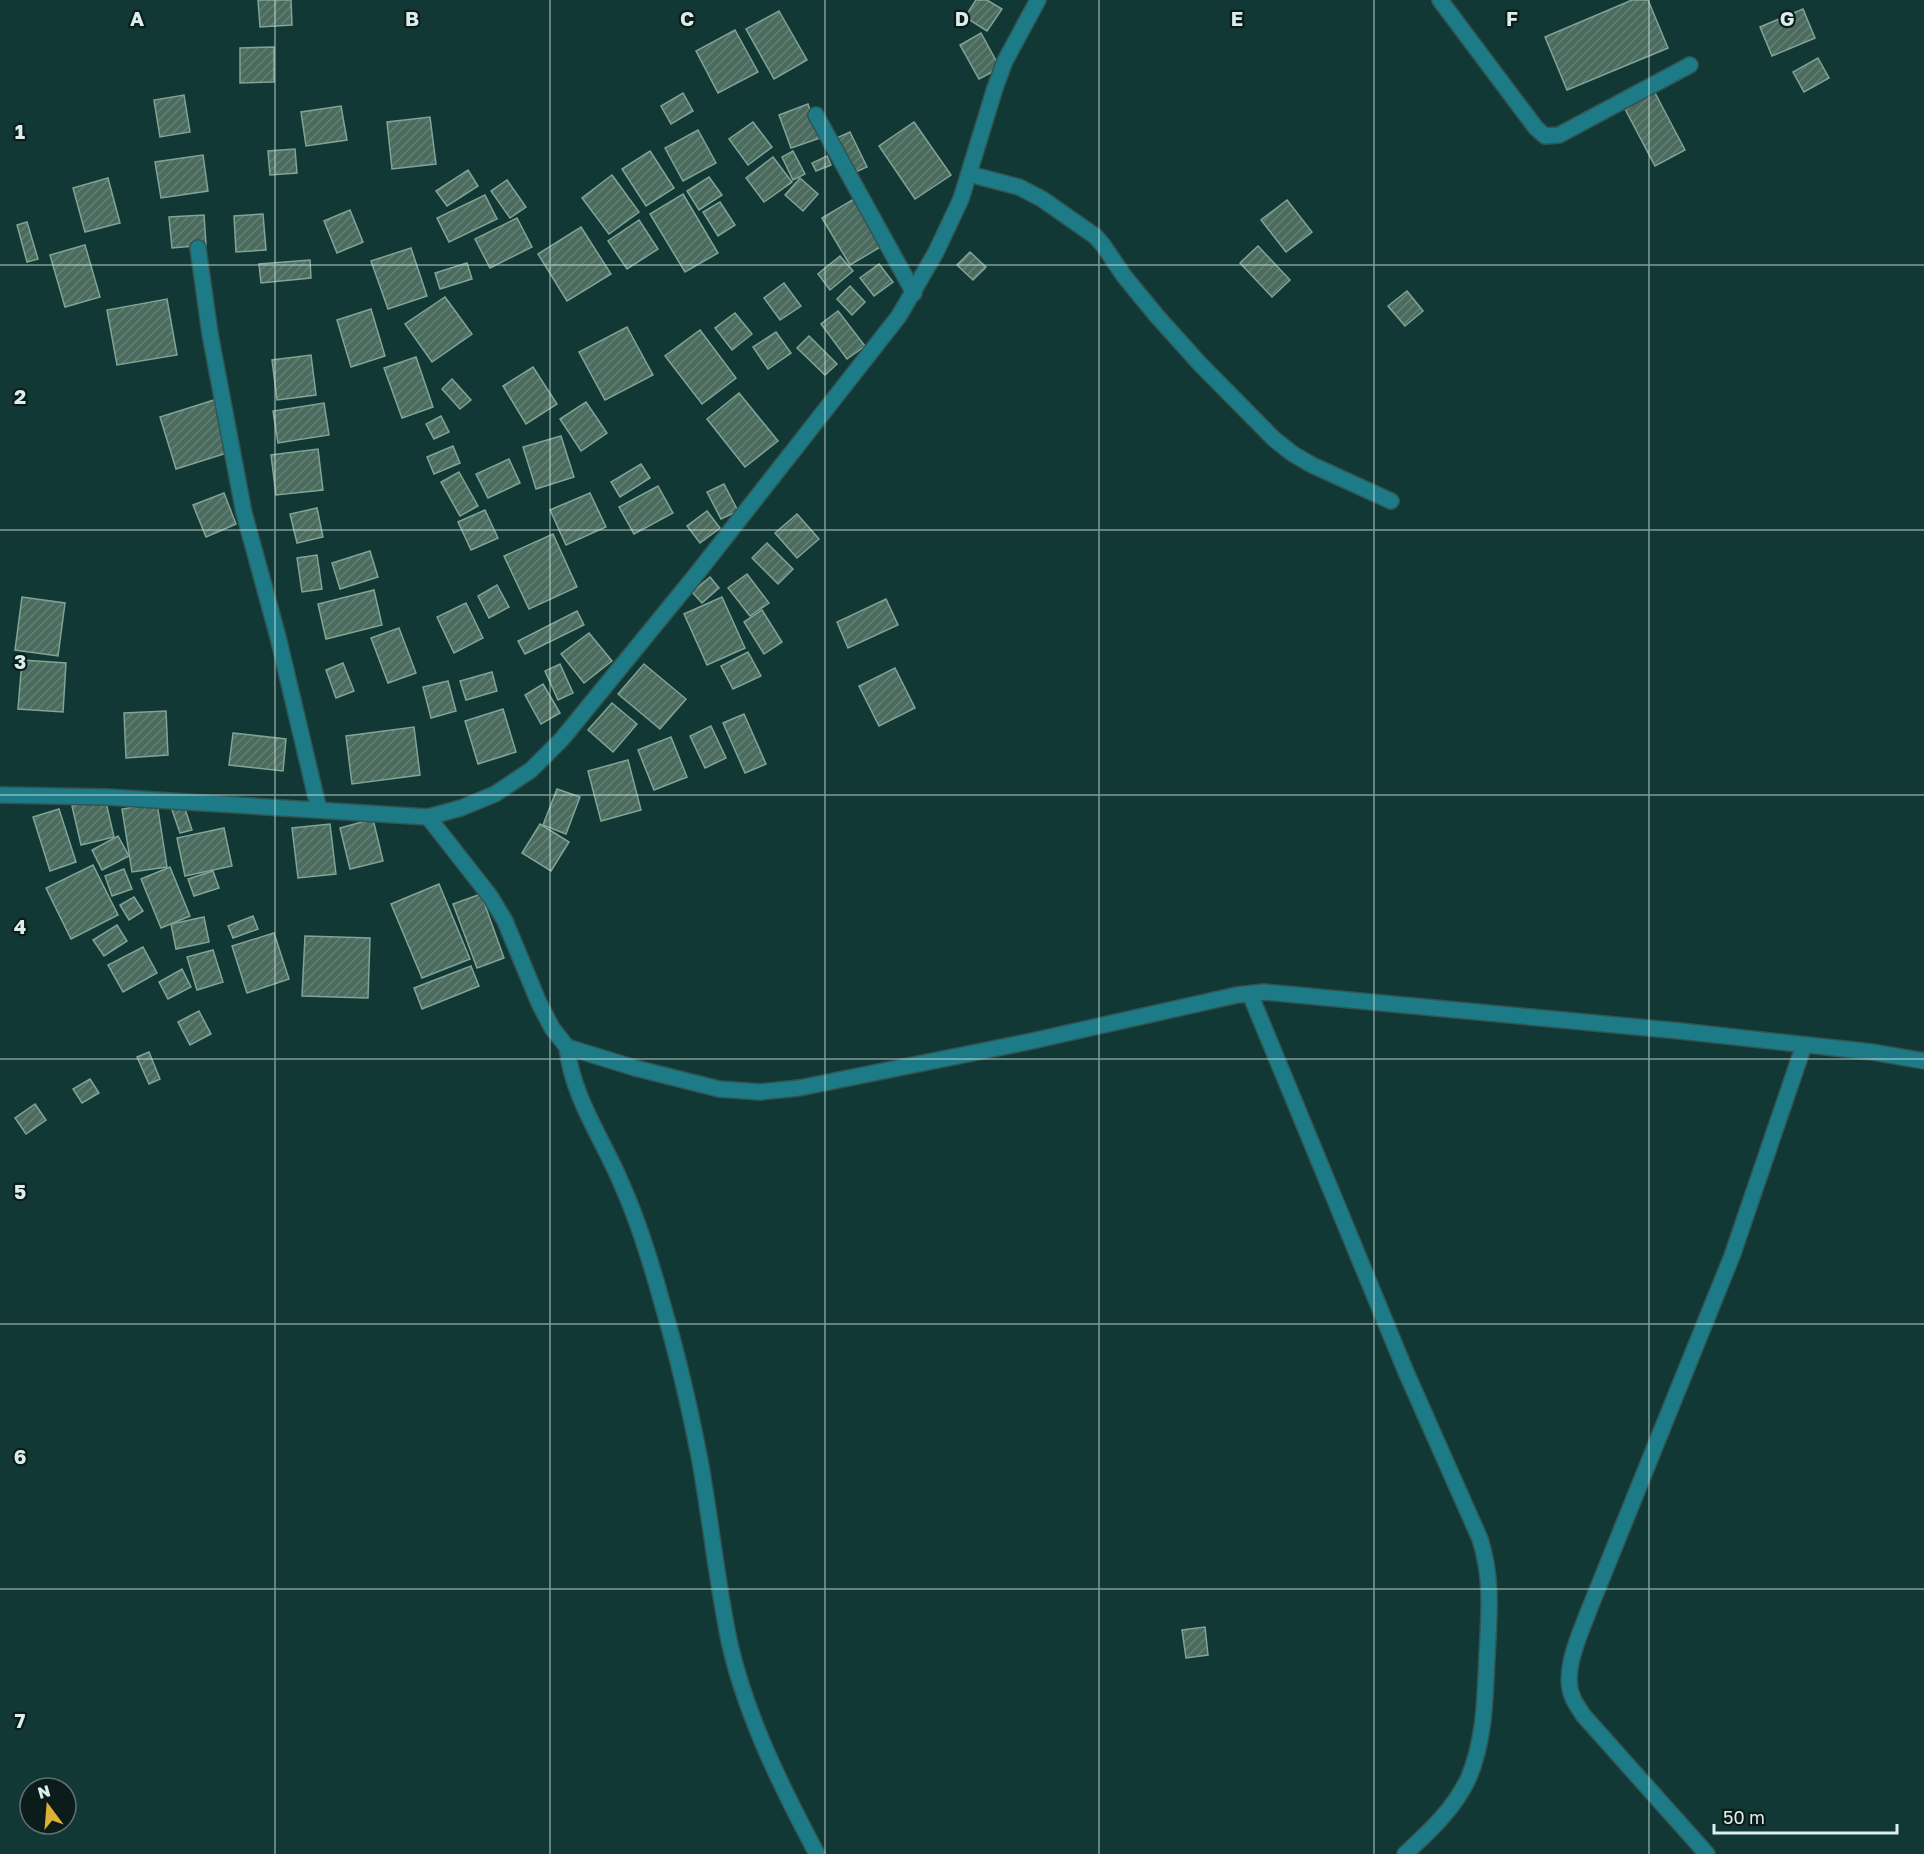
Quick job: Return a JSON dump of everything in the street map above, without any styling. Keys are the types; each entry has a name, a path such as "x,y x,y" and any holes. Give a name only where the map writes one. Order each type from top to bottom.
{"street":[{"path":"0,795 107,797 428,817 461,808 495,794 531,770 562,739 702,566 892,325 914,293 961,199 979,135 1005,61 1038,0"},
{"path":"1440,0 1536,128 1545,136 1559,135 1690,65"},
{"path":"816,115 914,293"},
{"path":"969,174 1019,187 1042,199 1095,236 1156,315 1200,364 1274,439 1312,465 1391,501"},
{"path":"198,248 210,334 244,513 278,637 319,810"},
{"path":"428,817 474,874 505,921 539,1003 552,1028 567,1047 571,1075 576,1088 623,1186 663,1304 682,1378 700,1460 730,1645 741,1684 773,1766 817,1854"},
{"path":"567,1047 635,1068 719,1089 760,1092 799,1088 1032,1041 1250,993 1264,992 1872,1052 1924,1061"},
{"path":"1250,993 1406,1372 1480,1539 1486,1559 1490,1595 1484,1718 1480,1744 1468,1778 1451,1808 1405,1854"},
{"path":"1707,1854 1583,1715 1573,1698 1569,1685 1570,1672 1574,1651 1589,1610 1732,1256 1804,1045"}],"building":[{"path":"258,0 291,0 292,25 260,27"},
{"path":"976,0 987,0 1002,9 987,31 965,17"},
{"path":"1632,0 1648,0 1668,48 1567,90 1545,37"},
{"path":"1803,9 1815,38 1772,56 1760,27"},
{"path":"779,11 807,60 774,79 746,29"},
{"path":"735,30 758,72 718,93 696,51"},
{"path":"981,33 1000,68 979,79 960,45"},
{"path":"274,47 274,82 240,83 240,48"},
{"path":"1818,58 1829,78 1804,92 1793,72"},
{"path":"1654,91 1685,150 1655,166 1624,107"},
{"path":"683,93 693,111 671,124 661,106"},
{"path":"184,95 190,132 160,137 154,100"},
{"path":"808,104 820,138 791,148 779,115"},
{"path":"341,106 347,140 306,146 301,112"},
{"path":"430,117 436,164 392,169 387,122"},
{"path":"753,122 772,147 748,165 729,139"},
{"path":"914,122 951,175 915,199 879,146"},
{"path":"698,130 716,163 683,181 665,148"},
{"path":"850,132 867,167 849,175 832,140"},
{"path":"295,149 297,173 270,175 268,151"},
{"path":"650,151 674,188 646,206 622,169"},
{"path":"793,151 805,174 793,180 782,157"},
{"path":"203,155 208,191 161,198 155,162"},
{"path":"827,156 831,165 816,171 812,163"},
{"path":"773,157 792,182 764,202 746,178"},
{"path":"468,170 478,186 447,206 436,191"},
{"path":"612,175 639,212 609,234 582,198"},
{"path":"709,177 722,195 699,210 687,191"},
{"path":"108,178 120,223 85,232 73,188"},
{"path":"800,178 818,194 803,211 785,195"},
{"path":"507,180 526,207 510,218 491,191"},
{"path":"683,194 718,253 685,272 650,214"},
{"path":"485,195 497,219 449,242 437,218"},
{"path":"854,199 882,246 850,265 822,218"},
{"path":"1287,200 1312,232 1286,252 1261,220"},
{"path":"720,202 735,225 718,236 703,212"},
{"path":"350,210 363,242 337,253 324,221"},
{"path":"263,214 266,250 236,252 234,216"},
{"path":"204,215 206,245 172,248 169,217"},
{"path":"517,218 532,247 490,268 475,239"},
{"path":"639,220 658,249 627,269 608,241"},
{"path":"27,222 38,259 27,262 17,225"},
{"path":"581,227 611,274 567,301 538,254"},
{"path":"85,245 100,297 65,307 50,255"},
{"path":"1258,246 1290,280 1272,297 1240,263"},
{"path":"411,248 427,296 388,309 371,261"},
{"path":"970,252 986,267 973,280 957,265"},
{"path":"840,256 853,271 830,290 818,274"},
{"path":"310,260 311,278 261,283 259,264"},
{"path":"467,263 472,279 440,289 435,273"},
{"path":"879,264 893,282 874,296 860,278"},
{"path":"784,283 801,306 780,320 764,298"},
{"path":"850,286 865,302 852,315 837,299"},
{"path":"1407,291 1423,311 1405,326 1388,306"},
{"path":"445,297 472,334 432,362 405,324"},
{"path":"167,299 177,355 117,365 107,310"},
{"path":"371,309 385,356 351,367 337,320"},
{"path":"838,311 865,346 847,359 821,324"},
{"path":"735,313 752,334 732,350 715,328"},
{"path":"627,327 653,375 605,400 579,352"},
{"path":"700,330 736,378 702,404 665,356"},
{"path":"776,332 791,353 768,369 753,347"},
{"path":"809,336 837,364 825,375 797,348"},
{"path":"311,355 316,395 277,400 272,360"},
{"path":"416,357 433,407 402,418 384,368"},
{"path":"533,367 557,404 526,424 503,386"},
{"path":"452,379 471,400 460,409 442,389"},
{"path":"739,393 778,441 745,467 707,419"},
{"path":"214,400 230,452 176,469 160,417"},
{"path":"586,402 607,433 581,451 560,419"},
{"path":"324,403 329,435 278,443 273,411"},
{"path":"441,416 449,432 434,439 426,424"},
{"path":"561,436 574,477 536,489 523,447"},
{"path":"453,446 460,463 434,474 427,457"},
{"path":"318,449 323,490 276,495 271,455"},
{"path":"509,459 520,483 488,498 476,474"},
{"path":"641,464 650,478 620,497 611,482"},
{"path":"459,472 478,506 460,516 441,482"},
{"path":"724,484 738,511 721,519 707,492"},
{"path":"658,486 673,513 634,534 619,507"},
{"path":"224,493 236,524 206,537 193,505"},
{"path":"590,493 606,527 566,545 550,510"},
{"path":"317,508 323,537 297,543 290,514"},
{"path":"485,510 498,538 471,550 458,522"},
{"path":"707,511 720,528 700,543 687,526"},
{"path":"797,514 819,539 797,558 775,533"},
{"path":"553,534 577,587 529,609 504,556"},
{"path":"767,543 793,569 778,584 752,558"},
{"path":"370,551 378,577 340,589 332,563"},
{"path":"317,555 322,589 302,592 297,558"},
{"path":"747,574 769,603 750,616 728,588"},
{"path":"710,577 719,588 702,603 692,592"},
{"path":"497,585 509,607 489,618 478,596"},
{"path":"374,590 382,625 326,639 318,604"},
{"path":"22,597 65,603 58,656 15,650"},
{"path":"722,597 745,648 707,665 684,614"},
{"path":"886,599 898,625 848,648 837,622"},
{"path":"466,603 483,638 454,653 437,617"},
{"path":"762,610 782,642 764,654 744,622"},
{"path":"577,611 584,625 525,654 518,641"},
{"path":"399,628 416,673 388,683 371,638"},
{"path":"589,633 612,661 584,683 561,654"},
{"path":"748,652 761,676 733,689 721,666"},
{"path":"22,660 66,663 63,712 18,709"},
{"path":"343,663 354,691 336,698 326,670"},
{"path":"560,664 573,693 558,700 545,671"},
{"path":"644,664 686,699 660,729 618,694"},
{"path":"895,668 915,708 879,726 859,686"},
{"path":"492,672 497,691 466,700 460,681"},
{"path":"448,681 456,711 431,718 423,687"},
{"path":"543,684 560,713 541,724 525,695"},
{"path":"612,703 637,724 613,752 588,730"},
{"path":"503,709 516,752 478,764 465,721"},
{"path":"166,711 168,755 126,758 124,713"},
{"path":"744,714 766,764 745,773 723,723"},
{"path":"711,726 726,758 705,768 690,736"},
{"path":"414,727 420,775 352,784 346,736"},
{"path":"233,733 286,739 283,771 229,765"},
{"path":"671,737 687,777 654,790 638,750"},
{"path":"628,760 641,810 601,821 588,771"},
{"path":"557,789 580,797 566,834 543,825"},
{"path":"105,798 114,837 81,845 72,806"},
{"path":"157,803 167,867 132,872 122,809"},
{"path":"183,803 192,830 180,833 171,807"},
{"path":"59,809 76,862 50,871 33,817"},
{"path":"373,819 383,861 350,869 340,828"},
{"path":"330,824 336,874 298,878 292,828"},
{"path":"540,824 569,842 551,871 522,853"},
{"path":"224,828 232,866 185,876 177,838"},
{"path":"118,836 129,856 102,870 92,850"},
{"path":"93,865 118,915 71,939 46,888"},
{"path":"170,867 190,916 161,928 141,879"},
{"path":"124,869 132,889 112,896 105,876"},
{"path":"213,871 219,888 194,896 188,879"},
{"path":"439,884 470,959 422,978 391,904"},
{"path":"481,894 504,958 477,968 453,904"},
{"path":"134,897 143,911 129,920 120,905"},
{"path":"253,916 258,929 233,938 228,926"},
{"path":"204,917 209,942 176,949 171,924"},
{"path":"117,925 127,941 104,956 93,940"},
{"path":"274,933 289,979 247,993 232,946"},
{"path":"305,936 370,938 368,998 302,996"},
{"path":"143,947 157,973 123,992 108,965"},
{"path":"213,950 223,982 197,990 187,957"},
{"path":"471,966 479,986 422,1009 414,988"},
{"path":"182,969 191,987 168,999 159,982"},
{"path":"199,1011 211,1034 190,1045 178,1022"},
{"path":"149,1052 160,1079 149,1084 137,1057"},
{"path":"90,1079 99,1093 82,1103 73,1089"},
{"path":"35,1104 46,1120 26,1134 15,1118"},
{"path":"1205,1627 1208,1655 1186,1658 1182,1630"}]}
